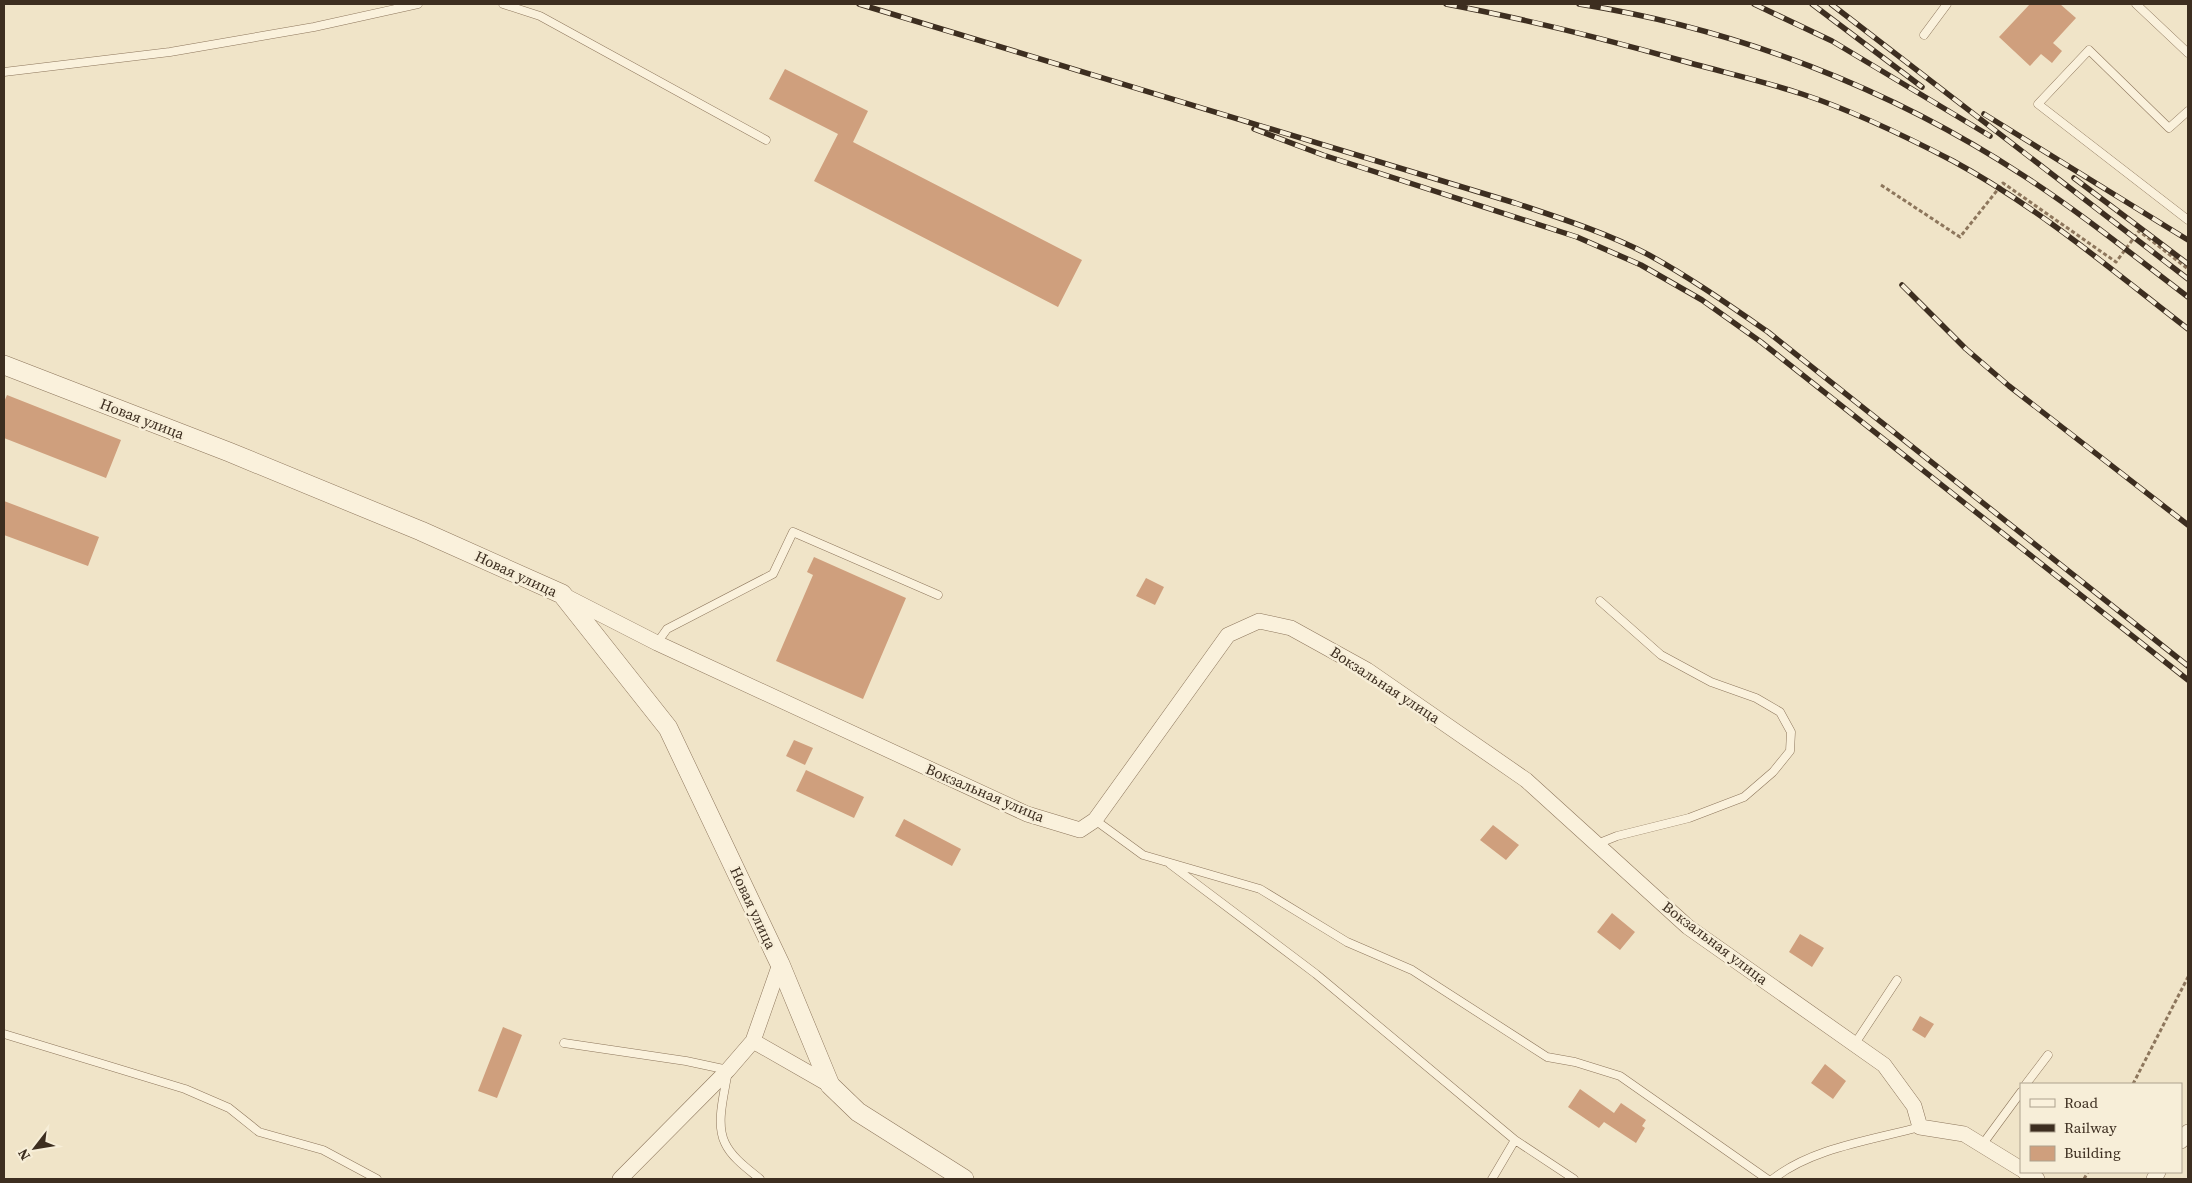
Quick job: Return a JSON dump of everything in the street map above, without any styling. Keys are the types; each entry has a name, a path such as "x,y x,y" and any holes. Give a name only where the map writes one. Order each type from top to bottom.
{"street":[{"name":"Новая улица","path":"4,365 229,452 421,531 562,594 668,728 780,964 830,1086"},
{"name":"Вокзальная улица","path":"562,594 657,643 1026,814 1080,830 1095,820 1228,635 1259,621 1292,628 1367,670 1526,780 1688,927 1884,1066 1914,1106 1920,1127"},
{"path":"620,1179 728,1070 753,1041 780,964"},
{"path":"753,1041 830,1086 858,1112 964,1179"},
{"path":"1920,1127 1964,1134 2020,1168"}],"lane":[{"path":"4,72 170,52 314,27 418,4"},
{"path":"503,4 540,16 766,140"},
{"path":"1924,35 1947,4"},
{"path":"2136,4 2188,53"},
{"path":"2188,111 2169,128 2088,50 2038,104 2188,220"},
{"path":"657,643 667,629 773,574 793,532 938,595"},
{"path":"1596,845 1617,836 1689,818 1744,797 1773,772 1790,751 1791,732 1780,712 1756,698 1711,682 1661,656 1600,601"},
{"path":"1095,820 1143,855 1260,889 1347,942 1412,970 1547,1057 1575,1062 1620,1076 1767,1179"},
{"path":"1167,861 1316,974 1515,1140 1574,1179"},
{"path":"1854,1045 1897,980"},
{"path":"4,1034 185,1089 229,1108 259,1132 323,1150 377,1179"},
{"path":"564,1043 686,1061 728,1070 722,1109 724,1142 732,1154 760,1179"},
{"path":"2027,1083 2048,1054"},
{"path":"1982,1145 2020,1093"},
{"path":"1773,1179 1785,1170 1816,1155 1920,1127"},
{"path":"1492,1179 1515,1140"}],"path":[{"path":"1881,185 1960,237 2004,183 2116,262 2139,231 2188,269"},
{"path":"2134,1083 2188,976"}],"building":[{"path":"2030,4 2060,4 2076,18 2053,43 2062,51 2052,63 2041,54 2030,66 1999,37"},
{"path":"785,69 868,111 853,142 1082,260 1058,307 814,181 838,134 769,99"},
{"path":"7,395 121,440 106,478 4,438 4,402"},
{"path":"4,501 99,537 88,566 4,535"},
{"path":"814,557 906,598 863,699 776,661 813,575 807,572"},
{"path":"1146,578 1164,587 1155,605 1136,596"},
{"path":"794,740 813,748 805,765 786,756"},
{"path":"806,770 864,797 854,818 796,791"},
{"path":"904,819 961,849 952,866 895,836"},
{"path":"1493,825 1519,845 1506,860 1480,840"},
{"path":"1612,913 1635,932 1620,950 1597,932"},
{"path":"1800,934 1824,948 1812,967 1789,952"},
{"path":"1920,1016 1934,1024 1925,1038 1912,1030"},
{"path":"503,1027 522,1035 497,1098 478,1091"},
{"path":"1825,1064 1846,1081 1833,1099 1811,1083"},
{"path":"1580,1089 1614,1113 1621,1103 1646,1120 1642,1126 1645,1128 1636,1143 1604,1122 1599,1128 1568,1107"}],"railway":[{"path":"859,4 1515,203 1566,220 1633,247 1695,282 1768,332 2188,666"},
{"path":"1446,4 1506,16 1624,45 1802,94 1860,116 1953,161 2015,198 2074,240 2188,329"},
{"path":"1579,4 1638,15 1754,46 1866,89 1973,144 2024,176 2107,235 2188,297"},
{"path":"1754,4 1832,41 1990,136"},
{"path":"1812,4 1922,87"},
{"path":"1831,4 2188,279"},
{"path":"1984,114 2188,240"},
{"path":"1254,129 1323,155 1577,237 1641,265 1702,300 1761,342 2188,680"},
{"path":"2074,178 2188,264"},
{"path":"1902,285 1966,349 2009,386 2188,525"}]}
